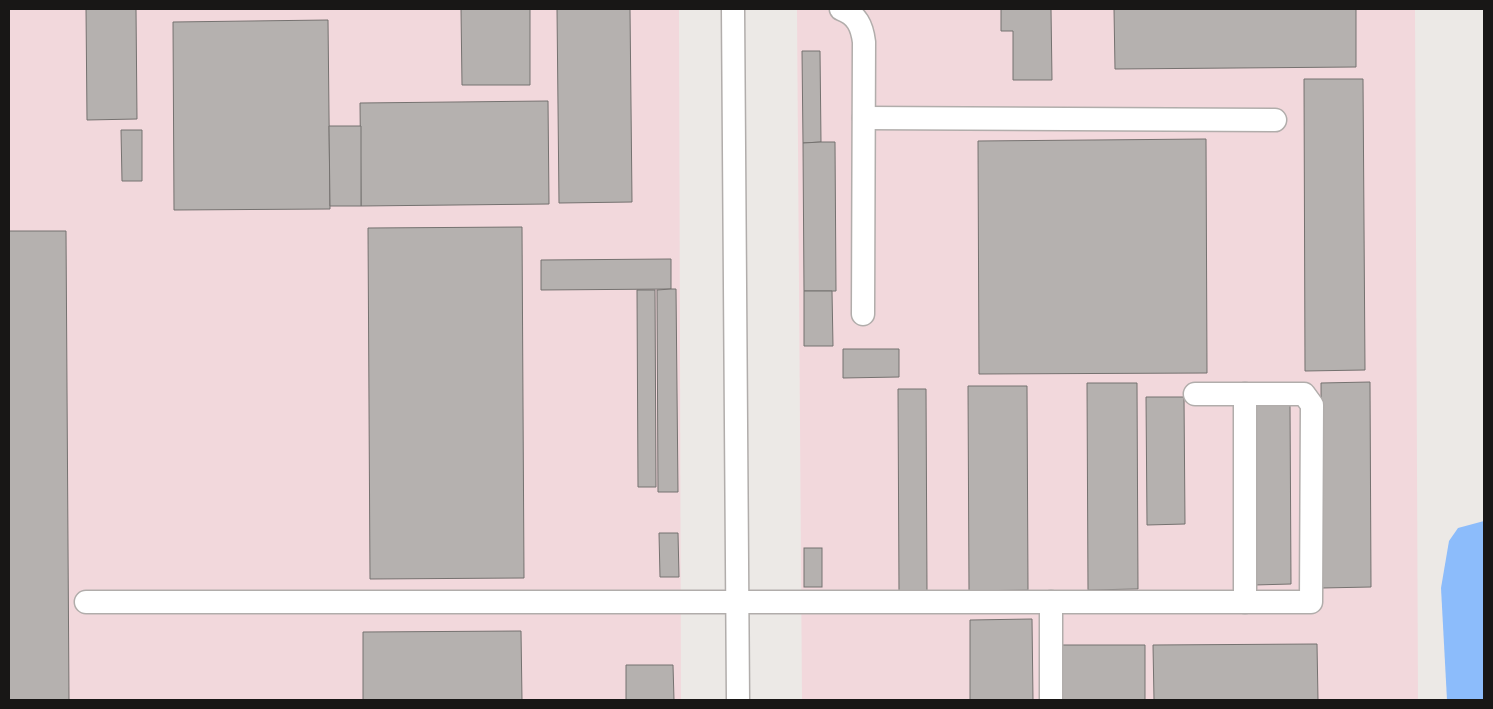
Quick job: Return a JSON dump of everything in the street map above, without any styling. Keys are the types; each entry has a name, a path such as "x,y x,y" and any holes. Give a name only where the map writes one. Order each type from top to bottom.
{"street":[{"path":"733,9 738,700"},
{"path":"841,9 854,15 862,27 864,42 863,314"},
{"path":"864,118 1275,120"},
{"path":"86,602 1311,602 1312,405 1304,394 1195,394"},
{"path":"1245,394 1245,602"},
{"path":"1051,602 1051,700"}],"shaded area":[{"path":"9,9 679,9 681,700 9,700"},
{"path":"797,9 1415,9 1418,700 802,700"}],"water":[{"path":"1484,521 1484,700 1447,700 1441,588 1449,541 1458,528"}],"building":[{"path":"86,9 136,9 137,119 87,120"},
{"path":"461,9 530,9 530,85 462,85"},
{"path":"557,9 630,9 632,202 559,203"},
{"path":"1001,9 1051,9 1052,80 1013,80 1013,31 1001,31"},
{"path":"1114,9 1356,9 1356,67 1115,69"},
{"path":"328,20 330,209 174,210 173,22"},
{"path":"802,51 820,51 821,142 803,143"},
{"path":"1304,79 1363,79 1365,370 1305,371"},
{"path":"548,101 549,204 361,206 360,103"},
{"path":"329,126 361,126 361,206 330,206"},
{"path":"121,130 142,130 142,181 122,181"},
{"path":"1206,139 1207,373 979,374 978,141"},
{"path":"835,142 836,291 804,291 803,143"},
{"path":"522,227 524,578 370,579 368,228"},
{"path":"9,231 66,231 69,700 9,700"},
{"path":"671,259 671,289 541,290 541,260"},
{"path":"676,289 678,492 658,492 657,290"},
{"path":"637,290 655,290 656,487 638,487"},
{"path":"804,291 832,291 833,346 804,346"},
{"path":"843,349 899,349 899,377 843,378"},
{"path":"1370,382 1371,587 1322,588 1321,383"},
{"path":"1087,383 1137,383 1138,589 1088,590"},
{"path":"968,386 1027,386 1028,590 969,591"},
{"path":"898,389 926,389 927,592 899,593"},
{"path":"1146,397 1184,397 1185,524 1147,525"},
{"path":"1253,403 1290,403 1291,584 1254,585"},
{"path":"659,533 678,533 679,577 660,577"},
{"path":"804,548 822,548 822,587 804,587"},
{"path":"1032,619 1033,700 970,700 970,620"},
{"path":"521,631 522,700 363,700 363,632"},
{"path":"1317,644 1318,700 1154,700 1153,645"},
{"path":"1061,645 1145,645 1145,700 1062,700"},
{"path":"626,665 673,665 674,700 626,700"}]}
